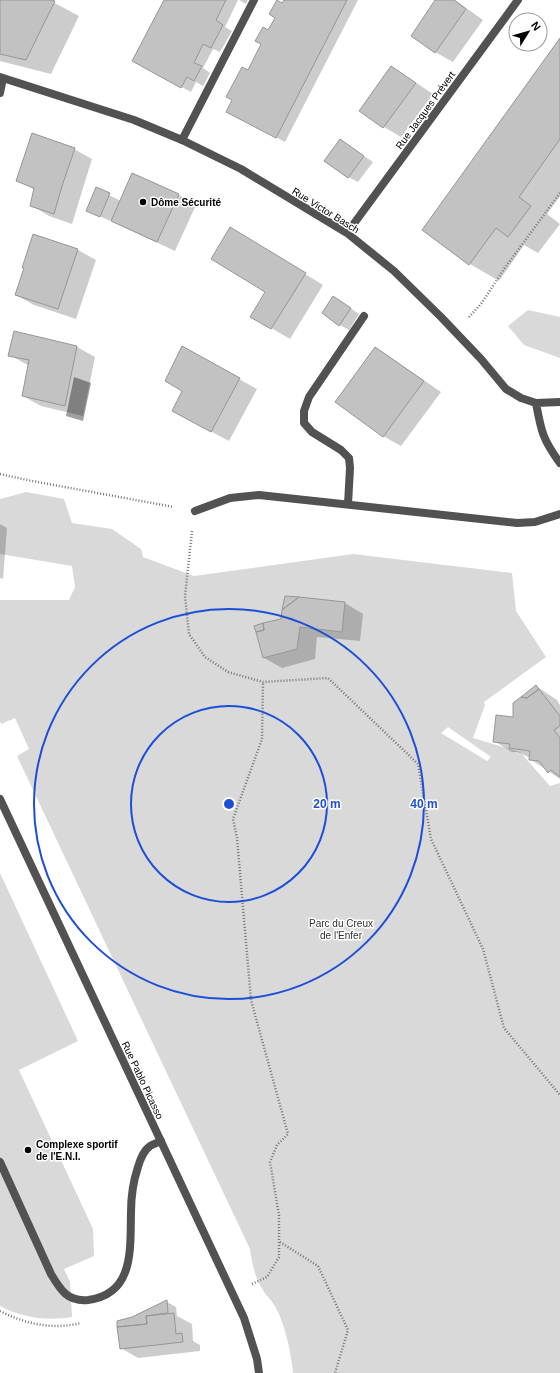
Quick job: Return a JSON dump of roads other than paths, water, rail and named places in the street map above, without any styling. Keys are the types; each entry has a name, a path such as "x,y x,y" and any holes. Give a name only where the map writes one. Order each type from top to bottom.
{"street":[{"path":"182,140 254,0"},
{"name":"Rue Jacques Prévert","path":"347,233 518,0"},
{"path":"0,93 2,78"},
{"name":"Rue Victor Basch","path":"2,78 134,120 182,140 241,169 347,233 394,271 481,359 506,389 521,398 536,403"},
{"path":"348,504 350,468 349,458 341,450 312,432 304,423 304,411 309,397 364,316"},
{"path":"560,402 536,403 540,429 544,439 560,463"},
{"path":"195,511 230,498 260,495 517,522 535,522 560,514"},
{"name":"Rue Pablo Picasso","path":"0,799 244,1318 259,1373"},
{"path":"0,1162 51,1274 60,1288 71,1299 85,1300 107,1294 116,1287 122,1279 131,1248 133,1183 141,1156 149,1147 161,1141"}],"place":[{"name":"Dôme Sécurité","path":"143,202"},
{"name":"Complexe sportif de l'E.N.I.","path":"28,1150"}],"park label":[{"name":"Parc du Creux de l'Enfer","path":"341,928"}]}
